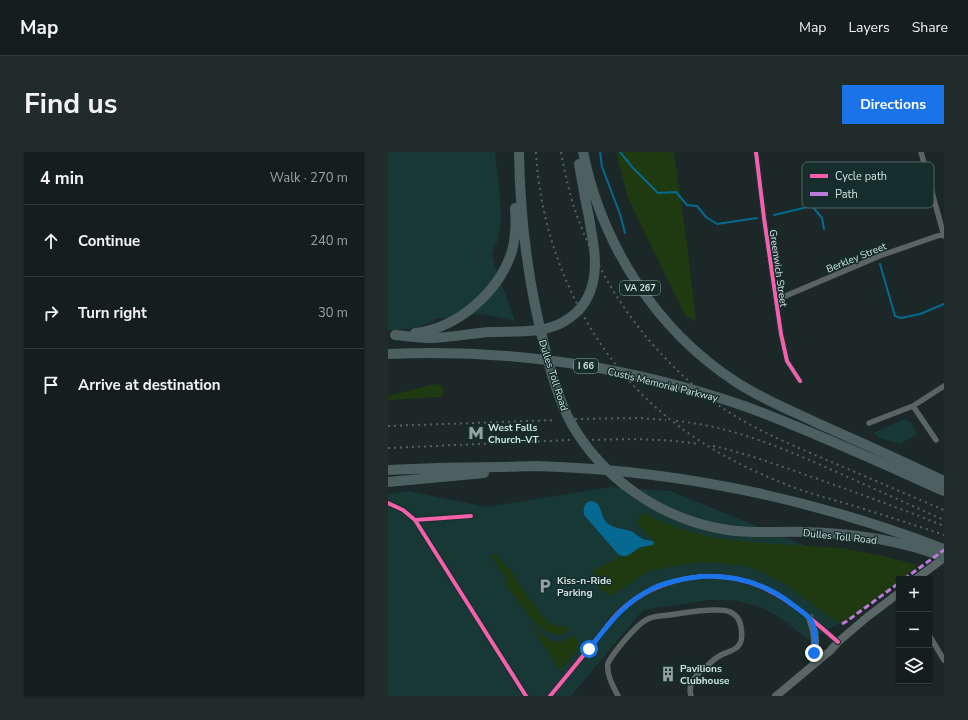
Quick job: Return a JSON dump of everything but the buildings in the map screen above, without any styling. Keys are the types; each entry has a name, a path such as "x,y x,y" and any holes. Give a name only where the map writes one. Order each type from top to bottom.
{"highway":[{"name":"Dulles Toll Road","path":"519,152 522,211 528,268 536,311 549,362 564,409 575,429 589,449 606,468 628,487 659,508 694,522 727,530 744,532 816,532 855,536 907,545 944,558"},
{"path":"519,163 514,193 516,219 514,245 510,258 492,287 483,298 467,311 447,323 429,330 395,335 431,338 487,332 535,330 558,325 576,313 584,304 590,292 594,278 595,263 594,247 577,152"},
{"name":"VA 267","path":"583,152 598,207 627,268 658,312 693,349 714,367 759,396 944,481"},
{"name":"Custis Memorial Parkway","path":"388,354 446,353 514,357 571,363 676,385 711,395 806,430 944,491"},
{"path":"388,470 453,467 535,466 604,470 697,482 775,497 857,519 944,549"},
{"path":"388,482 504,472 566,473 604,470"}],"main road":[{"path":"920,576 944,558"},
{"path":"776,696 830,651 838,642 866,618 896,596"},
{"path":"810,618 816,639 814,664"}],"street":[{"name":"Greenwich Street","path":"756,152 781,334 787,361 800,381"},
{"path":"921,152 924,162"},
{"path":"934,199 944,236"},
{"name":"Berkley Street","path":"776,300 882,255 944,236"},
{"path":"869,423 913,406 944,386"},
{"path":"913,406 936,440"},
{"path":"550,696 620,611 629,603 641,595 662,585 698,576 724,576 754,583 768,589 786,599 838,642"},
{"path":"618,696 609,676 607,667 608,663 641,623 650,618 702,610 731,612 738,617 740,621 742,633 740,643 734,650 719,656 698,674 691,683 689,692 691,696"},
{"path":"932,640 944,660"}],"shaded area":[{"path":"388,152 495,152 500,196 501,222 497,242 492,253 495,266 515,321 482,314 435,319 433,322 409,329 388,331"},
{"path":"904,419 911,422 917,434 900,444 880,438 873,433"},
{"path":"610,487 670,491 811,548 896,580 896,583 852,617 808,640 788,623 774,614 760,607 738,601 709,600 643,610 571,696 388,696 388,494 408,491 486,507"}],"green space":[{"path":"616,152 674,152 696,322 685,315 628,198"},
{"path":"435,384 440,385 444,389 443,395 439,397 388,400 388,396"},
{"path":"643,513 677,528 714,538 842,548 918,565 905,576 896,576 896,583 852,618 842,622 831,618 785,584 762,572 745,566 709,562 685,564 648,571 611,596 602,591 593,578 594,570 621,556 627,556 653,541 636,521"},
{"path":"496,554 508,569 509,568 542,616 548,622 553,625 568,627 568,630 564,634 550,633 535,622 518,602 505,583 507,578 492,557"},
{"path":"530,624 544,637 550,640 560,642 566,640 572,635 574,636 579,646 577,651 561,669 559,669"}],"water":[{"path":"590,501 597,503 606,522 615,527 633,532 642,539 653,541 653,545 639,548 627,556 621,556 618,554 584,515 584,506"}],"waterway":[{"path":"600,152 602,167 620,214 625,233"},
{"path":"620,152 633,168 658,193 676,192 687,205 697,206 706,217 717,224 757,218"},
{"path":"774,215 804,208"},
{"path":"814,208 822,218 824,229"},
{"path":"880,264 895,316 901,318 920,314 944,304"}],"railway":[{"path":"536,152 540,187 547,222 557,256 570,289 586,321 605,351 627,379 652,404 679,427 709,447 757,472 801,490 944,535"},
{"path":"561,152 568,185 577,216 585,237 606,278 617,297 644,334 658,351 686,379 720,406 740,419 767,433 944,510"},
{"path":"575,419 641,418 666,420"},
{"path":"388,426 556,420"},
{"path":"676,421 716,428 774,445 944,520"},
{"path":"388,448 570,440"},
{"path":"586,440 657,440 699,444"},
{"path":"713,446 779,465 944,526"}],"marked path":[{"path":"908,576 944,550"},
{"path":"842,624 896,585"}],"cycle path":[{"path":"756,152 781,334 787,361 800,381"},
{"path":"388,503 403,510 415,520 526,696"},
{"path":"415,520 471,516"},
{"path":"550,696 620,611 633,601 660,586 675,581 700,576 723,576 764,588 802,612 838,642"}],"place":[{"name":"West Falls Church–VT","path":"476,433"},
{"name":"Kiss-n-Ride Parking","path":"545,586"},
{"name":"Pavilions Clubhouse","path":"668,674"}],"route":[{"path":"589,649 620,611 629,603 652,589 698,576 724,576 754,583 768,589 786,599 810,618 816,639 814,653"}]}
